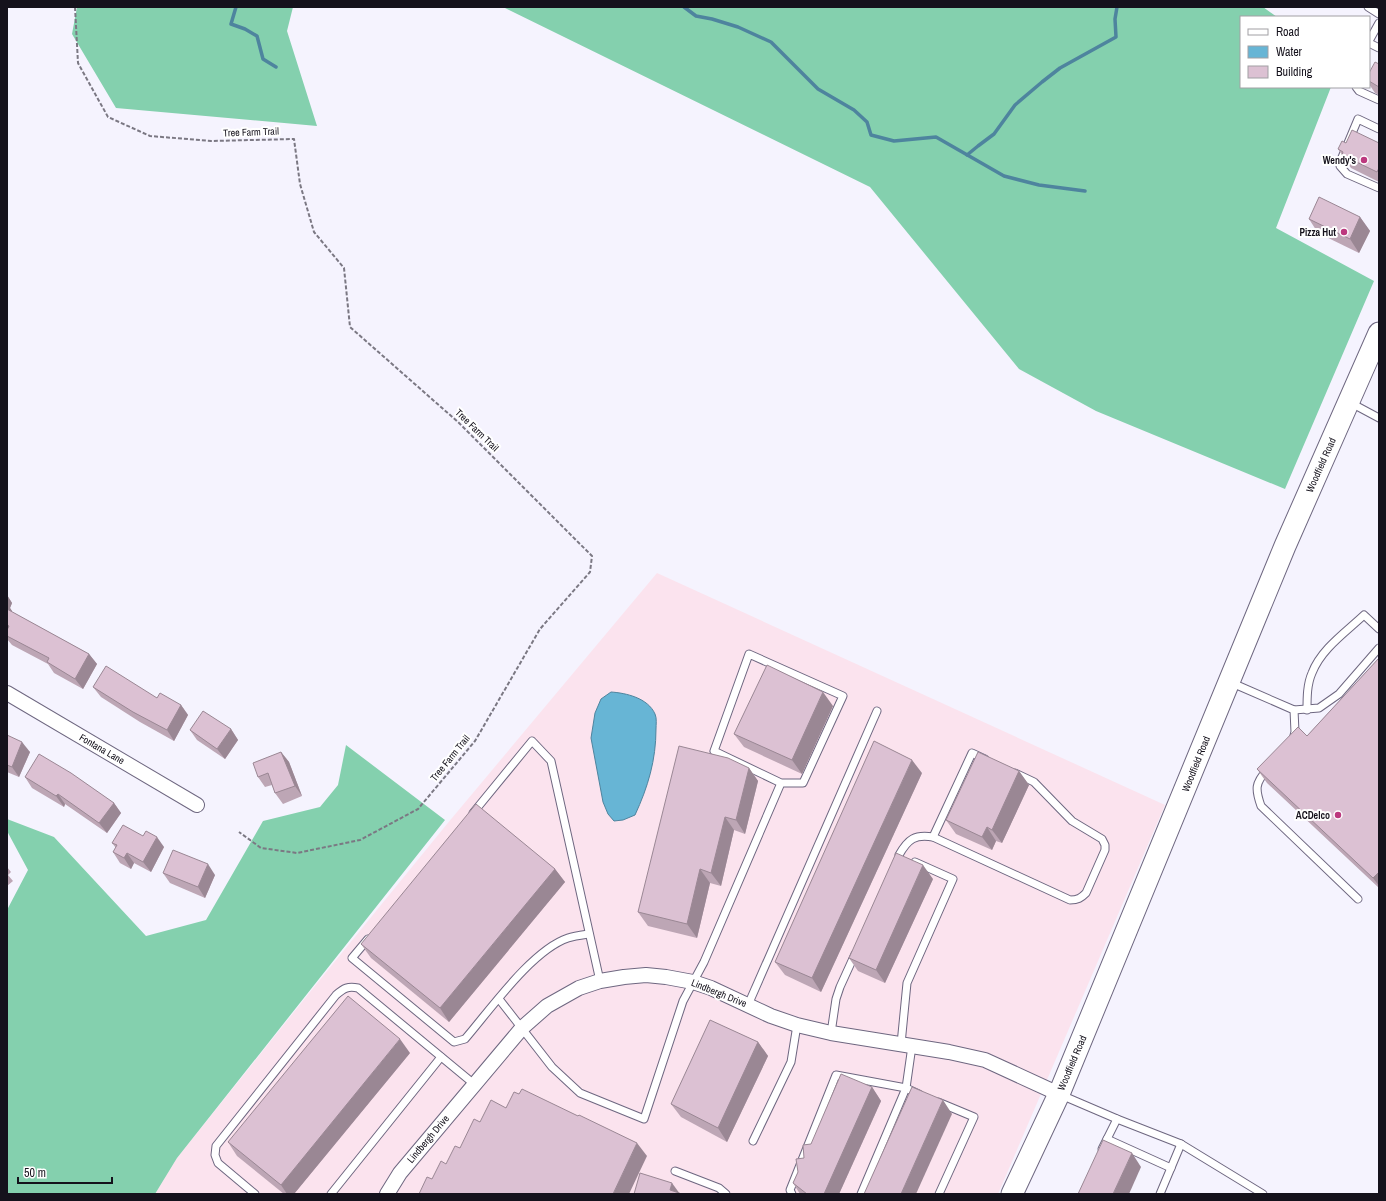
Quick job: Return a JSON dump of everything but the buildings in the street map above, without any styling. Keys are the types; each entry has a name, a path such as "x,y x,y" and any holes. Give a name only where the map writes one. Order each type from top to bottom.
{"main road":[{"name":"Woodfield Road","path":"1012,1194 1059,1094 1285,546 1379,333"}],"street":[{"name":"Fontana Lane","path":"7,693 197,805"},
{"name":"Lindbergh Drive","path":"387,1194 400,1173 522,1028 548,1006 579,988 600,981 624,977 646,975 693,982 711,988 772,1016 797,1025 831,1033 949,1052 985,1060 1059,1094"}],"lane":[{"path":"1368,7 1379,14"},
{"path":"1370,40 1379,23"},
{"path":"1370,43 1379,48"},
{"path":"1357,88 1379,100"},
{"path":"1379,129 1358,119 1340,162 1340,166 1347,174 1379,188"},
{"path":"1348,402 1379,418"},
{"path":"1307,710 1308,692 1312,673 1324,651 1364,615 1379,629"},
{"path":"1230,682 1294,710 1319,708 1339,694 1379,648"},
{"path":"750,654 843,696 804,783 782,783 714,751 750,654"},
{"path":"1288,746 1294,738 1295,732 1294,710"},
{"path":"748,1005 877,711"},
{"path":"467,820 532,741 552,760 600,981"},
{"path":"933,837 972,753 993,762"},
{"path":"1274,763 1259,779 1256,791 1261,806 1358,899"},
{"path":"861,1194 906,1088 907,983 953,879 898,858 905,845 912,839 922,835 933,837 1070,900 1077,900 1086,893 1105,850 1105,845 1102,839 1072,821 1034,782 1007,769"},
{"path":"499,999 552,1067 580,1093 644,1119 683,1000 704,962 782,783"},
{"path":"372,934 352,958 454,1042 465,1039 527,967 541,955 567,939 589,934"},
{"path":"831,1033 838,993 858,945"},
{"path":"255,1194 218,1163 215,1155 216,1146 336,995 343,989 350,986 358,988 474,1084"},
{"path":"753,1141 791,1062 797,1025"},
{"path":"331,1194 440,1057"},
{"path":"792,1194 790,1190 836,1075 906,1088 974,1118 939,1194"},
{"path":"1059,1094 1181,1144 1263,1194"},
{"path":"1100,1152 1117,1119"},
{"path":"1107,1139 1171,1168"},
{"path":"1160,1194 1181,1144"},
{"path":"675,1172 719,1188 726,1194"}],"path":[{"name":"Tree Farm Trail","path":"74,7 78,63 108,117 150,136 211,141 294,139 300,184 314,232 344,268 350,327 458,422 592,556 590,572 540,629 476,741 418,809 360,840 297,853 261,848 238,832"}],"shaded area":[{"path":"657,573 1165,805 998,1194 155,1194 177,1158 310,992 447,824"}],"green space":[{"path":"77,7 293,7 287,31 317,126 116,108 72,34"},
{"path":"503,7 1263,7 1276,16 1240,16 1240,88 1331,88 1276,228 1374,281 1285,489 1096,411 1019,369 870,187"},
{"path":"346,745 445,820 177,1158 155,1194 7,1194 7,910 28,870 7,831 7,819 54,837 146,936 206,920 263,821 320,807 338,785"}],"water":[{"path":"611,692 630,695 642,700 652,709 656,716 655,752 640,805 635,815 623,820 614,821 608,814 603,802 591,738 595,713 601,699"}],"waterway":[{"path":"236,7 231,24 245,29 257,36 263,59 276,67"},
{"path":"684,7 696,16 738,27 771,42 818,89 854,110 867,122 871,135 894,141 936,137 1004,176 1039,185 1085,191"},
{"path":"967,155 994,134 1015,105 1042,82 1060,68 1116,37 1115,19 1117,7"}],"place":[{"name":"Wendy's","path":"1364,160"},
{"name":"Pizza Hut","path":"1344,232"},
{"name":"ACDelco","path":"1338,815"}]}
